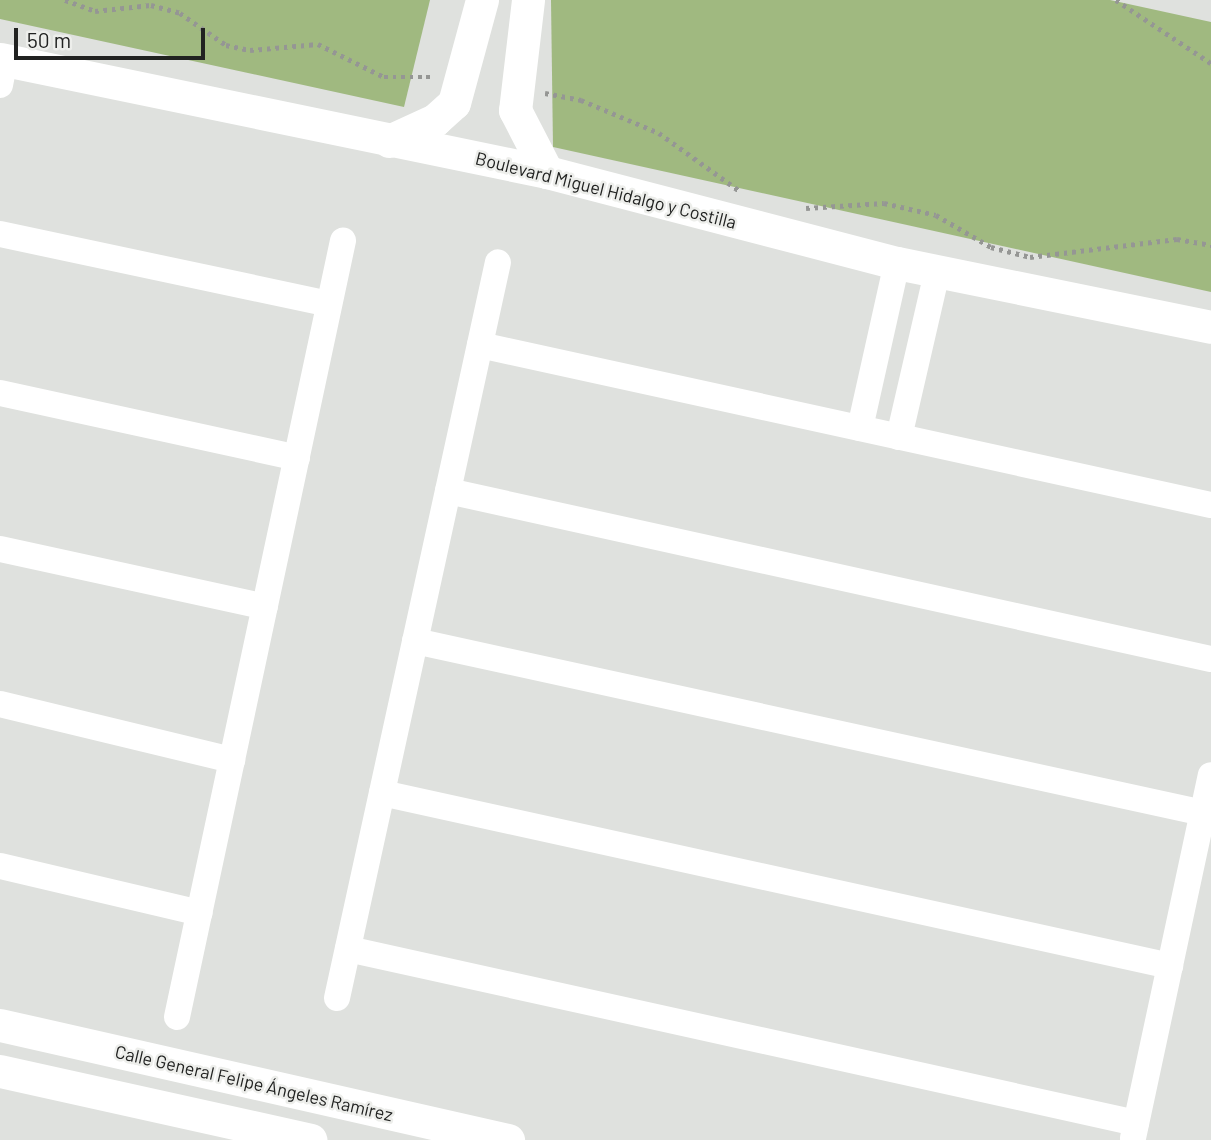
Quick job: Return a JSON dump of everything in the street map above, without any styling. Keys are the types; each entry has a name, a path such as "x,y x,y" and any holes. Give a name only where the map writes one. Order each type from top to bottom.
{"street":[{"path":"389,141 435,120 454,103 466,76 482,0"},
{"path":"528,0 514,87 524,139 547,173"},
{"name":"Boulevard Miguel Hidalgo y Costilla","path":"2,68 547,173 897,263 1211,327"},
{"path":"0,234 329,304"},
{"path":"177,1017 343,241"},
{"path":"337,998 498,262"},
{"path":"860,428 897,263"},
{"path":"899,437 937,272"},
{"path":"480,345 1211,505"},
{"path":"0,393 297,458"},
{"path":"448,491 1211,659"},
{"path":"0,549 265,607"},
{"path":"415,640 1203,813"},
{"path":"0,704 232,760"},
{"path":"348,949 1134,1131 1211,775"},
{"path":"382,793 1170,966"},
{"path":"0,866 200,913"},
{"name":"Calle General Felipe Ángeles Ramírez","path":"0,1025 508,1140"},
{"path":"167,1108 175,1065"},
{"path":"0,1071 310,1140"}],"path":[{"path":"65,0 95,11 151,5 170,10 226,45 250,50 296,44 339,49 384,77 466,76"},
{"path":"1116,0 1211,63"},
{"path":"514,87 580,100 659,133 748,197"},
{"path":"795,209 884,203 936,215 990,247 1030,257 1177,239 1211,245"}],"green space":[{"path":"0,0 430,0 404,107 0,19"},
{"path":"551,0 1110,0 1211,22 1211,292 553,147"}]}
